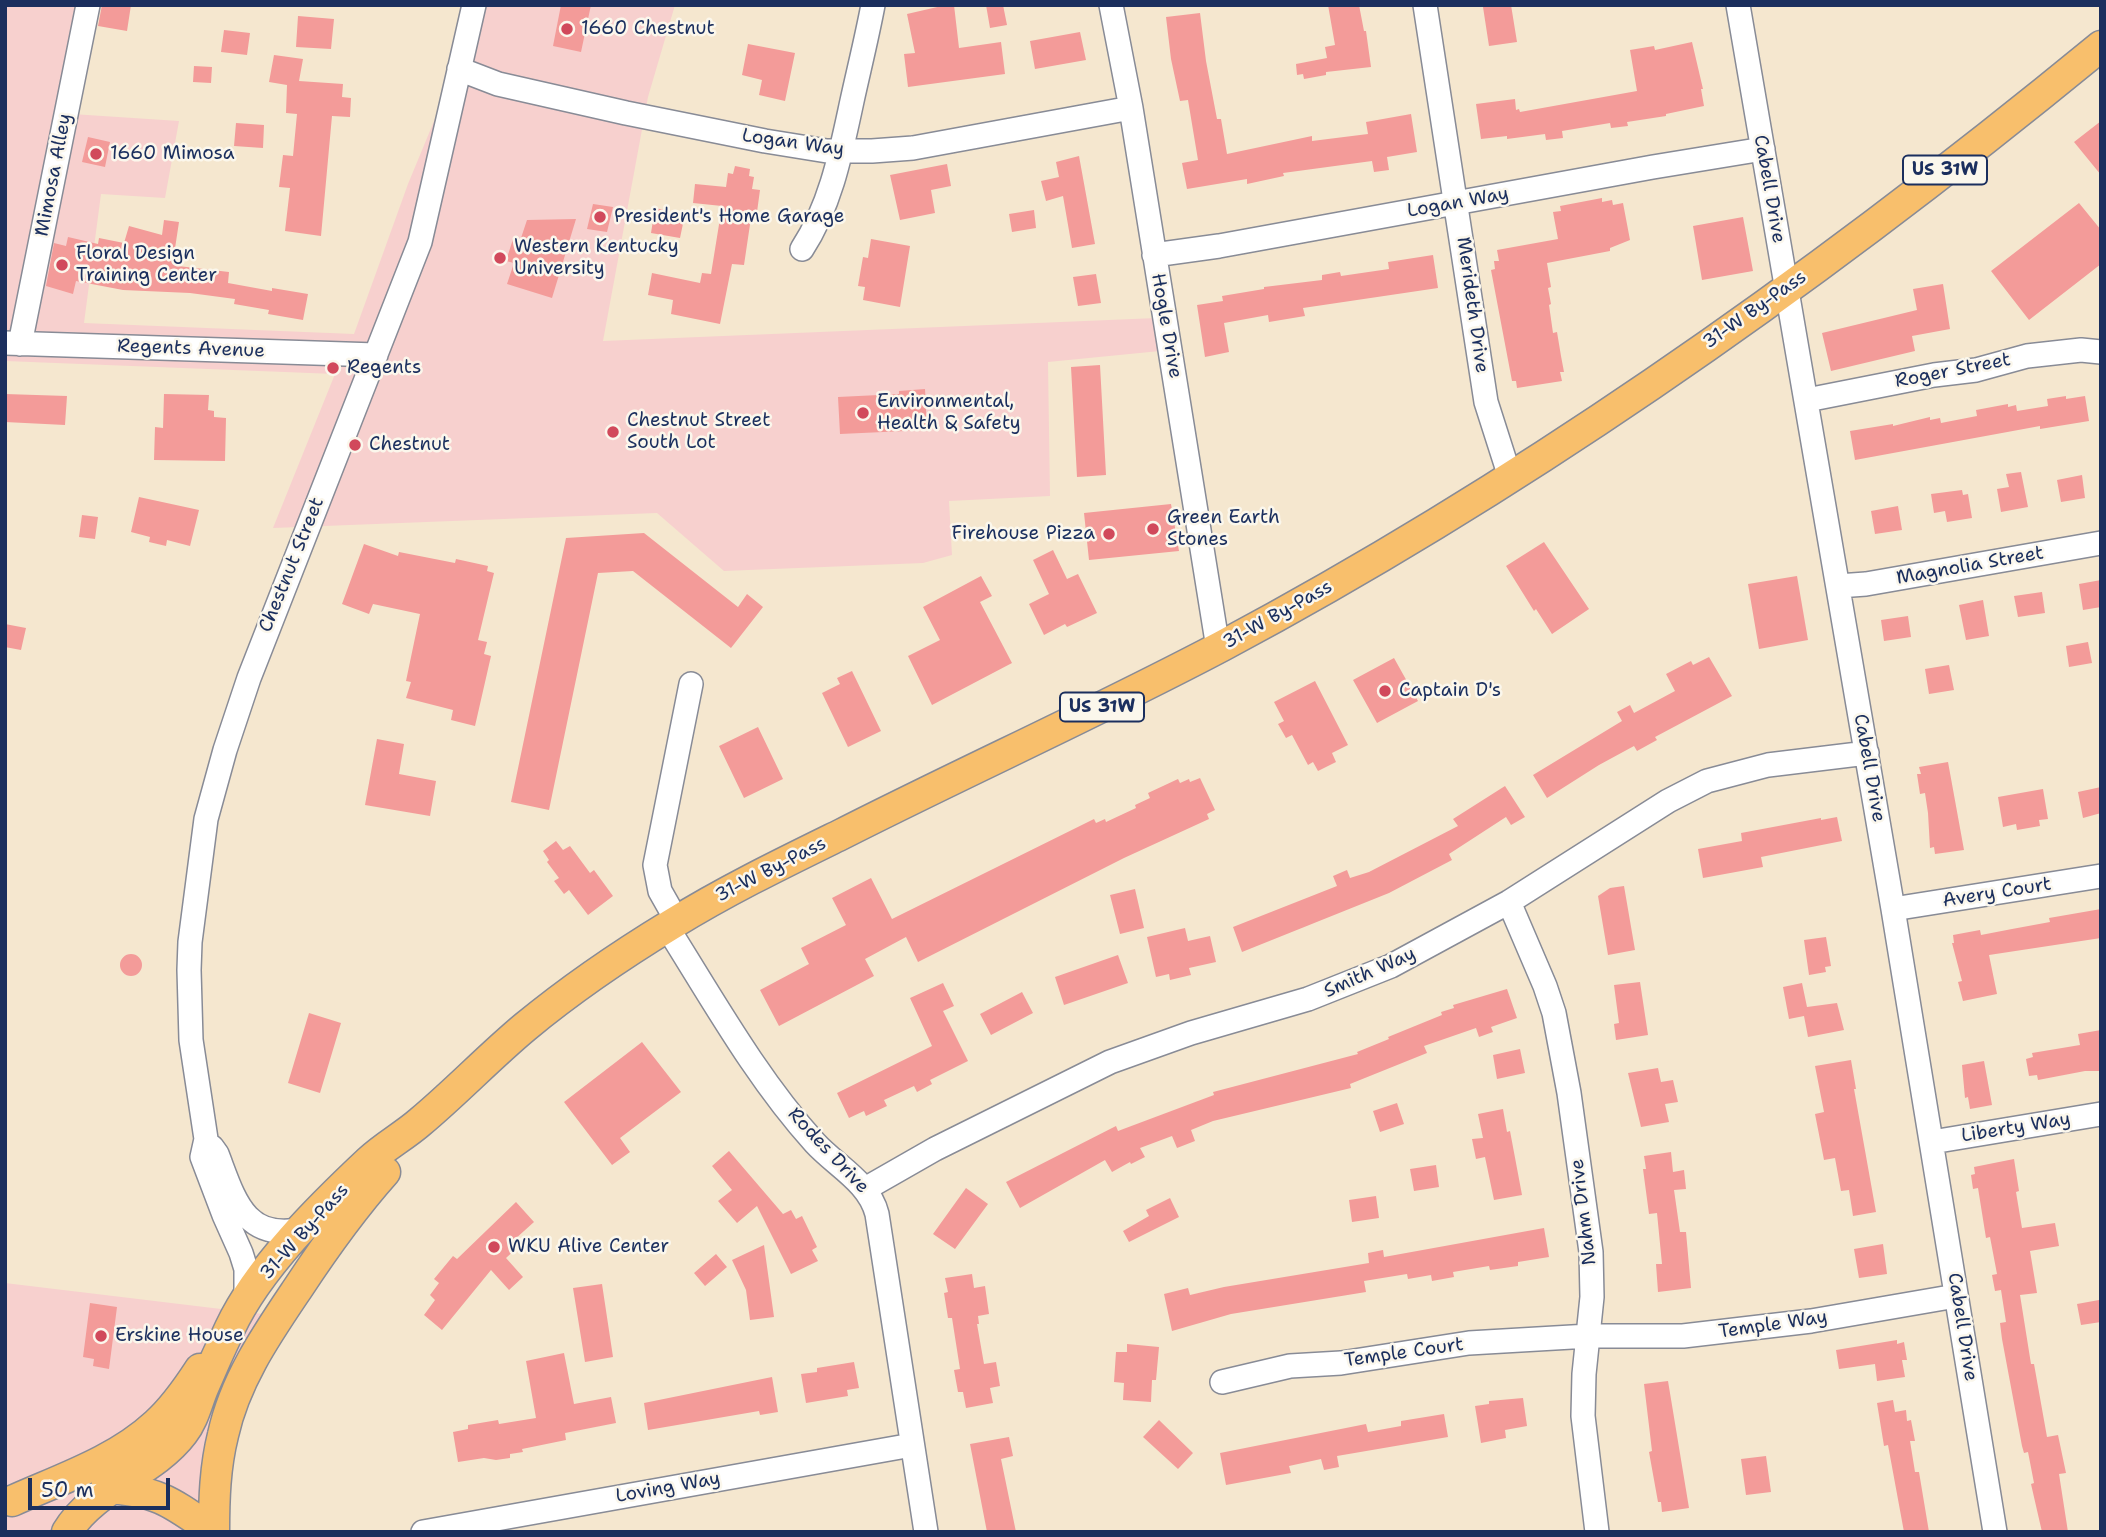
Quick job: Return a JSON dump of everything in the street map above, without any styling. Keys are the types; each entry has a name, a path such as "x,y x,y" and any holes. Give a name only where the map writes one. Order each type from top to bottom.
{"main road":[{"name":"31-W By-Pass","path":"67,1532 75,1518 93,1501 161,1455 179,1439 191,1421 238,1314 273,1262 303,1229 374,1156 420,1122 513,1038 568,993 672,924 814,848 1218,648 1362,568 1510,477 1641,391 1786,288 2001,128 2101,46"},
{"name":"31-W By-Pass","path":"214,1532 214,1495 223,1435 244,1374 270,1329 332,1238 353,1208 392,1164 420,1122"},
{"path":"9,1502 90,1466 156,1425 189,1386 238,1314"},
{"path":"9,1502 76,1488 113,1488 146,1492 162,1497 214,1532"}],"street":[{"name":"Mimosa Alley","path":"13,344 88,5"},
{"name":"Chestnut Street","path":"238,1314 246,1269 242,1253 202,1157 206,1139 191,1040 190,942 206,819 249,678 420,243 474,5"},
{"path":"802,249 825,202 841,151 873,5"},
{"name":"Hogle Drive","path":"1111,5 1188,454 1218,648"},
{"name":"Merideth Drive","path":"1425,5 1486,402 1510,477"},
{"name":"Cabell Drive","path":"1738,5 1867,753 1995,1532"},
{"name":"Logan Way","path":"459,69 498,84 614,110 765,141 841,151 913,148 1130,108"},
{"name":"Logan Way","path":"1154,255 1219,246 1763,149"},
{"name":"Regents Avenue","path":"13,344 376,355"},
{"name":"Roger Street","path":"1807,400 1976,370 2027,356 2081,350 2101,352"},
{"name":"Magnolia Street","path":"1838,586 1866,584 2101,543"},
{"name":"Rodes Drive","path":"691,684 655,865 660,891 672,924 772,1090 816,1144 865,1189 873,1202 926,1532"},
{"name":"Smith Way","path":"865,1189 946,1143 1090,1070 1163,1042 1308,999 1364,978 1417,953 1509,902 1668,802 1707,781 1768,765 1867,753"},
{"name":"Avery Court","path":"1893,909 2101,876"},
{"name":"Nahm Drive","path":"1509,902 1554,1013 1589,1227 1592,1286 1583,1416 1597,1532"},
{"name":"Liberty Way","path":"1932,1142 2101,1114"},
{"name":"Chestnut Street","path":"206,1139 217,1154 240,1211 251,1221 278,1233 303,1229"},
{"name":"Temple Way","path":"1589,1336 1684,1336 1811,1321 1956,1296"},
{"name":"Temple Court","path":"1222,1382 1290,1366 1341,1363 1469,1343 1589,1336"},
{"name":"Loving Way","path":"423,1532 912,1445"}],"shaded area":[{"name":"Western Kentucky University","path":"5,5 94,5 72,114 179,121 165,198 101,194 84,323 354,334 408,184 482,5 675,5 648,97 603,341 1157,318 1160,351 1048,362 1050,496 949,501 952,555 923,563 724,571 657,513 273,528 335,374 5,361"},
{"path":"5,1283 296,1318 251,1387 209,1476 187,1532 5,1532"}],"building":[{"path":"102,5 131,5 127,31 98,26"},
{"name":"1660 Chestnut","path":"561,5 591,5 581,52 553,46"},
{"path":"954,5 959,48 1001,42 1005,74 908,87 904,54 915,53 907,14"},
{"path":"986,5 1003,5 1007,25 990,28"},
{"path":"1328,5 1359,5 1371,67 1326,72 1326,75 1304,79 1303,74 1297,75 1296,64 1327,58 1325,47 1335,45"},
{"path":"1511,5 1517,42 1489,46 1483,7"},
{"path":"1200,13 1217,119 1221,119 1227,154 1312,136 1312,141 1368,134 1366,122 1411,114 1417,152 1387,157 1389,170 1374,172 1372,161 1283,173 1284,176 1247,184 1247,179 1187,189 1182,163 1198,160 1188,100 1180,101 1166,17"},
{"path":"298,16 334,19 331,49 296,47"},
{"path":"224,30 250,33 247,55 221,52"},
{"path":"1080,32 1086,60 1035,69 1030,41"},
{"path":"1692,42 1703,89 1704,106 1627,122 1628,126 1611,128 1610,123 1562,131 1563,138 1546,140 1545,134 1481,139 1476,104 1515,99 1516,110 1519,109 1520,112 1637,91 1630,50 1654,46 1655,50"},
{"path":"748,44 795,53 785,101 759,95 762,80 742,75"},
{"path":"274,55 303,59 299,81 343,84 342,97 351,98 350,117 332,116 321,236 285,231 290,188 279,187 283,155 293,156 297,114 286,113 287,85 269,82"},
{"path":"194,66 212,67 211,83 193,82"},
{"path":"2101,121 2101,175 2074,142"},
{"path":"236,123 264,125 263,148 234,146"},
{"name":"1660 Mimosa","path":"88,137 110,142 105,167 82,162"},
{"path":"1079,156 1095,244 1072,248 1063,196 1046,201 1041,181 1059,177 1056,162"},
{"path":"947,164 951,186 931,190 935,213 900,220 890,175"},
{"path":"735,166 750,169 749,176 754,177 752,189 760,190 757,212 752,211 744,265 732,264 720,324 671,314 673,300 648,295 652,273 700,283 702,273 711,274 722,206 693,203 695,184 726,187 728,173 733,174"},
{"path":"1602,198 1602,202 1612,200 1613,205 1623,203 1630,240 1610,248 1610,251 1547,263 1551,287 1548,288 1549,305 1553,333 1557,332 1564,372 1560,372 1562,381 1517,388 1516,381 1512,381 1491,270 1495,269 1494,261 1499,261 1497,250 1558,239 1553,212 1561,211 1560,206"},
{"path":"2079,203 2101,230 2101,264 2029,320 1991,271"},
{"name":"President's Home Garage","path":"593,204 613,207 607,232 587,229"},
{"path":"655,208 685,214 680,238 651,233"},
{"path":"1034,210 1036,228 1012,232 1009,214"},
{"path":"1743,217 1753,271 1702,280 1693,226"},
{"path":"576,219 552,298 507,284 514,263 506,261 513,239 520,241 527,220"},
{"path":"164,220 179,222 174,255 178,255 178,266 229,272 228,283 308,294 303,320 234,304 235,299 190,293 123,290 76,281 73,294 46,286 54,243 66,246 68,237 98,244 99,238 124,243 129,226 162,235"},
{"path":"871,239 910,246 900,307 863,300 865,287 858,286 863,257 868,258"},
{"path":"1433,255 1438,288 1303,308 1305,316 1269,322 1268,315 1224,323 1229,352 1205,357 1197,305 1223,301 1222,296 1264,287 1322,280 1322,275 1340,272 1341,276 1389,269 1388,262"},
{"path":"1096,274 1101,303 1078,306 1073,277"},
{"path":"1943,284 1950,329 1912,336 1915,351 1831,371 1822,333 1917,310 1913,289"},
{"path":"1100,365 1106,475 1077,477 1071,367"},
{"path":"925,389 927,430 840,434 838,397 899,394 899,391"},
{"path":"5,394 67,396 65,425 5,422"},
{"path":"164,394 209,395 208,410 214,411 214,417 226,418 225,461 154,460 155,427 163,428"},
{"path":"2066,396 2066,399 2085,396 2089,421 2040,429 2040,426 1855,460 1850,431 1893,426 1930,417 1930,420 1940,418 1941,423 1977,416 1976,410 2008,404 2008,407 2016,405 2017,411 2048,406 2047,399"},
{"path":"2021,472 2028,507 2001,512 1997,489 2009,487 2006,474"},
{"path":"2082,475 2085,498 2061,502 2057,480"},
{"path":"1962,490 1963,495 1968,494 1972,518 1947,522 1945,511 1934,513 1931,494"},
{"path":"139,497 199,510 190,546 167,540 166,546 149,542 150,537 131,532"},
{"path":"1171,504 1179,551 1089,560 1084,513"},
{"path":"1898,506 1902,530 1875,534 1871,511"},
{"path":"82,515 98,517 95,539 79,537"},
{"path":"644,533 738,607 747,594 763,607 731,648 633,571 598,573 549,810 511,802 566,538"},
{"path":"1544,542 1589,609 1552,634 1506,566"},
{"path":"364,544 398,556 399,552 455,563 456,559 488,566 487,571 494,573 478,640 487,642 484,654 491,656 475,726 451,720 453,710 406,698 411,682 406,681 420,614 373,604 369,614 342,604"},
{"path":"1053,550 1067,579 1078,574 1097,613 1067,627 1065,624 1044,635 1029,604 1049,594 1033,560"},
{"path":"981,576 992,596 980,602 1012,663 932,705 908,656 940,640 923,607"},
{"path":"1797,576 1808,640 1759,649 1748,584"},
{"path":"2101,580 2101,607 2083,610 2079,584"},
{"path":"2042,592 2045,613 2018,617 2014,596"},
{"path":"1983,600 1989,636 1966,640 1959,605"},
{"path":"1908,616 1911,637 1884,641 1881,620"},
{"path":"5,624 26,628 21,650 5,647"},
{"path":"2088,642 2092,663 2069,667 2066,646"},
{"path":"1709,657 1732,696 1655,737 1657,740 1637,751 1634,746 1599,765 1547,798 1533,775 1622,721 1617,712 1630,705 1634,713 1675,691 1666,674 1691,661 1693,665"},
{"name":"Captain D's","path":"1394,658 1418,701 1377,723 1353,680"},
{"path":"1949,665 1954,690 1929,694 1925,669"},
{"path":"852,671 881,731 848,747 822,693 840,684 837,678"},
{"path":"1315,681 1348,745 1332,753 1336,762 1318,771 1313,762 1308,765 1292,735 1286,738 1278,724 1284,721 1274,702"},
{"path":"758,727 783,779 744,798 719,746"},
{"path":"377,739 404,744 399,774 436,781 430,816 365,805"},
{"path":"1948,762 1964,850 1935,854 1934,847 1930,848 1925,793 1920,794 1917,774 1921,774 1919,767"},
{"path":"1200,778 1215,810 1207,814 1209,819 1124,858 918,962 906,937 865,959 874,976 779,1026 760,990 809,964 801,948 846,925 832,898 871,878 892,919 1094,819 1096,823 1105,819 1106,822 1136,808 1135,805 1150,798 1148,793 1178,779 1180,783"},
{"path":"1505,786 1525,817 1511,825 1506,817 1449,854 1452,860 1389,893 1242,952 1233,927 1337,886 1333,876 1347,870 1350,878 1369,872 1458,826 1453,819"},
{"path":"2101,787 2101,813 2083,818 2078,792"},
{"path":"2043,789 2048,819 2039,820 2040,826 2017,830 2016,824 2003,827 1998,797"},
{"path":"1837,817 1842,841 1761,857 1763,867 1703,878 1698,849 1742,841 1741,833"},
{"path":"556,841 563,850 570,846 590,873 594,870 613,896 588,915 569,890 564,894 554,881 559,878 547,862 549,860 543,851"},
{"path":"1624,886 1635,950 1608,955 1598,896 1610,888"},
{"path":"1135,889 1144,928 1120,934 1110,895"},
{"path":"2101,909 2101,938 1989,955 1997,994 1963,1001 1958,982 1962,981 1952,943 1953,935 1980,930 1981,935 2050,922 2049,918"},
{"path":"1185,928 1188,941 1210,936 1216,962 1189,968 1191,975 1170,980 1169,974 1156,977 1147,937"},
{"path":"1826,937 1831,966 1825,967 1826,972 1809,975 1804,940"},
{"path":"131,954 139,957 142,965 139,973 131,976 123,973 120,965 123,957"},
{"path":"1118,955 1128,983 1064,1005 1055,977"},
{"path":"1640,982 1648,1035 1616,1040 1614,1024 1619,1023 1614,985"},
{"path":"943,983 954,1006 943,1011 968,1061 930,1080 932,1084 917,1092 914,1086 884,1100 887,1106 866,1116 864,1111 849,1118 837,1093 932,1046 910,998"},
{"path":"1802,983 1807,1007 1837,1003 1844,1030 1808,1037 1804,1016 1789,1019 1783,987"},
{"path":"1507,989 1517,1018 1491,1027 1493,1032 1479,1037 1476,1028 1424,1046 1427,1053 1350,1084 1351,1088 1213,1121 1191,1130 1195,1141 1177,1148 1172,1136 1140,1148 1145,1157 1112,1172 1105,1160 1020,1208 1006,1182 1116,1126 1118,1131 1214,1095 1213,1092 1358,1054 1357,1052 1389,1039 1388,1037 1442,1015 1441,1012 1454,1008 1453,1005"},
{"path":"1022,992 1033,1013 991,1035 980,1014"},
{"path":"309,1013 341,1023 320,1093 288,1083"},
{"path":"2101,1030 2101,1071 2085,1071 2038,1080 2037,1075 2029,1076 2026,1059 2033,1057 2032,1053 2080,1045 2078,1034"},
{"path":"642,1042 681,1092 620,1138 630,1152 612,1165 564,1102"},
{"path":"1520,1049 1525,1073 1497,1079 1493,1055"},
{"path":"1851,1060 1876,1212 1853,1216 1849,1190 1841,1191 1835,1158 1824,1160 1815,1114 1824,1112 1815,1066"},
{"path":"1984,1061 1992,1105 1970,1109 1968,1097 1965,1098 1962,1065"},
{"path":"1658,1068 1661,1082 1673,1080 1678,1102 1665,1104 1669,1122 1641,1127 1628,1073"},
{"path":"1397,1103 1404,1124 1380,1132 1373,1111"},
{"path":"1503,1109 1522,1195 1494,1200 1485,1157 1476,1159 1472,1139 1483,1138 1478,1114"},
{"path":"729,1151 783,1214 791,1210 796,1219 802,1216 817,1247 812,1250 818,1261 791,1274 757,1206 737,1223 718,1201 732,1190 712,1166"},
{"path":"1671,1152 1673,1172 1684,1170 1686,1189 1674,1190 1680,1232 1686,1232 1691,1288 1658,1292 1656,1264 1662,1264 1657,1213 1649,1214 1643,1169 1646,1169 1644,1156"},
{"path":"2014,1159 2022,1228 2055,1223 2059,1246 2030,1251 2037,1293 2020,1295 2047,1437 2058,1435 2066,1473 2059,1474 2068,1532 2042,1532 2031,1484 2034,1483 2028,1452 2024,1453 2022,1446 2002,1339 2000,1323 2006,1322 2001,1290 1995,1291 1992,1275 1997,1274 1990,1237 1986,1238 1978,1188 1973,1189 1971,1175 1975,1174 1974,1167"},
{"path":"1436,1165 1439,1187 1414,1191 1410,1169"},
{"path":"966,1188 988,1204 955,1249 933,1234"},
{"path":"1376,1196 1379,1218 1352,1222 1349,1200"},
{"path":"1170,1198 1179,1217 1129,1242 1123,1231 1149,1216 1146,1210"},
{"path":"516,1202 534,1222 514,1240 519,1246 506,1258 523,1277 509,1290 491,1270 442,1330 424,1315 435,1300 430,1295 439,1283 434,1279 453,1256 457,1259"},
{"path":"1544,1228 1549,1257 1518,1262 1518,1266 1490,1270 1489,1266 1453,1272 1454,1277 1432,1281 1431,1275 1408,1279 1407,1274 1364,1281 1366,1292 1231,1314 1172,1331 1164,1294 1188,1288 1190,1295 1369,1263 1368,1253 1383,1250 1384,1257"},
{"path":"1883,1244 1887,1274 1859,1278 1854,1249"},
{"path":"764,1245 774,1317 750,1320 746,1290 732,1260"},
{"path":"716,1254 727,1267 705,1286 694,1273"},
{"path":"972,1274 974,1288 985,1286 989,1314 978,1316 977,1324 984,1364 996,1362 1000,1386 990,1388 993,1403 966,1408 963,1392 958,1392 954,1370 960,1369 952,1318 948,1318 944,1293 948,1292 945,1278"},
{"path":"602,1284 613,1357 585,1362 573,1288"},
{"path":"2099,1300 2101,1322 2081,1325 2077,1304"},
{"name":"Erskine House","path":"90,1303 117,1307 109,1369 93,1366 94,1359 83,1357"},
{"path":"1897,1340 1897,1344 1904,1342 1907,1360 1902,1360 1905,1377 1877,1381 1875,1364 1839,1369 1836,1350"},
{"path":"1127,1344 1159,1347 1156,1380 1152,1380 1151,1402 1123,1400 1124,1383 1114,1382 1116,1352 1127,1352"},
{"path":"564,1353 574,1404 611,1397 616,1423 565,1433 566,1440 522,1449 523,1452 510,1454 510,1458 458,1462 453,1432 468,1429 468,1425 498,1420 499,1424 536,1418 526,1361"},
{"path":"854,1362 859,1388 847,1390 848,1396 806,1403 801,1374 817,1372 817,1368"},
{"path":"772,1377 778,1412 760,1415 759,1411 648,1430 644,1403"},
{"path":"1668,1381 1689,1508 1662,1512 1649,1452 1652,1451 1644,1384"},
{"path":"1523,1398 1527,1426 1505,1430 1506,1438 1481,1443 1475,1406 1489,1404 1489,1401"},
{"path":"1893,1400 1895,1412 1906,1410 1907,1421 1911,1420 1915,1441 1910,1441 1915,1472 1919,1472 1929,1532 1904,1532 1888,1445 1884,1446 1877,1403"},
{"path":"1444,1414 1448,1437 1337,1456 1339,1467 1324,1470 1321,1459 1289,1466 1291,1473 1226,1485 1220,1453 1366,1424 1368,1432 1401,1426 1401,1421"},
{"path":"1159,1420 1193,1453 1178,1469 1143,1437"},
{"path":"1009,1437 1013,1456 1001,1459 1016,1532 987,1532 970,1444"},
{"path":"1766,1456 1771,1492 1746,1495 1741,1459"}],"place":[{"name":"1660 Chestnut","path":"567,29"},
{"name":"1660 Mimosa","path":"96,154"},
{"name":"President's Home Garage","path":"600,217"},
{"name":"Western Kentucky University","path":"500,258"},
{"name":"Floral Design Training Center","path":"62,265"},
{"name":"Regents","path":"333,368"},
{"name":"Environmental, Health & Safety","path":"863,413"},
{"name":"Chestnut Street South Lot","path":"613,432"},
{"name":"Chestnut","path":"355,445"},
{"name":"Green Earth Stones","path":"1153,529"},
{"name":"Firehouse Pizza","path":"1109,534"},
{"name":"Captain D's","path":"1385,691"},
{"name":"WKU Alive Center","path":"494,1247"},
{"name":"Erskine House","path":"101,1336"}]}
